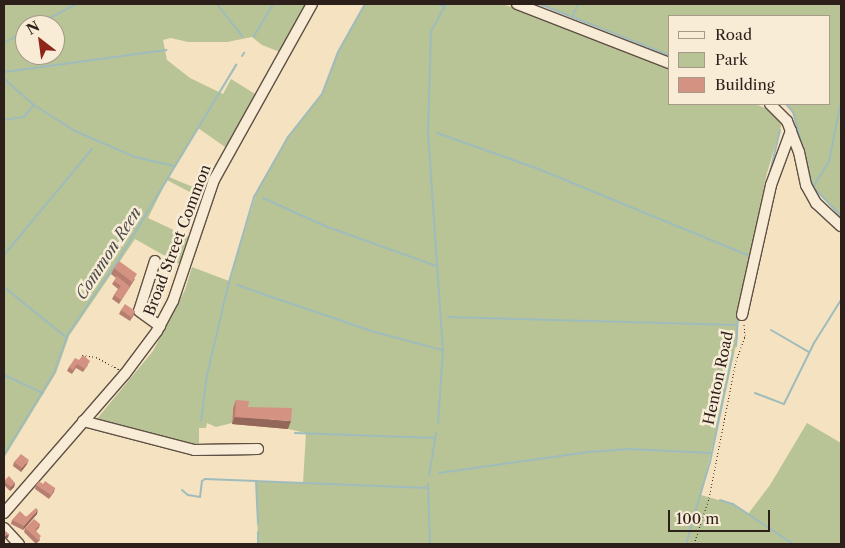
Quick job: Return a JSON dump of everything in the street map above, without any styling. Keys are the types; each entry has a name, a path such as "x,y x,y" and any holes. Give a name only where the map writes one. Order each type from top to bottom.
{"street":[{"name":"Broad Street Common","path":"4,512 125,374 160,326 173,301 214,180 312,4"},
{"path":"516,4 668,63"},
{"path":"771,105 780,111 791,131 806,185 816,203 841,226"},
{"name":"Henton Road","path":"742,316 775,170 791,131"},
{"path":"155,261 139,311 160,326"},
{"path":"84,421 194,450 258,449"},
{"path":"4,528 19,544"}],"path":[{"name":"Henton Road","path":"694,544 709,498 736,362 746,336 742,316"},
{"path":"82,355 96,357 125,374"}],"green space":[{"path":"4,4 306,4 280,52 262,45 252,37 227,42 188,42 171,38 163,40 167,60 190,78 223,94 231,79 257,95 228,149 198,128 169,177 205,192 203,199 167,180 148,218 189,237 181,265 135,239 69,336 56,373 4,458"},
{"path":"365,4 503,4 668,68 668,105 758,105 773,111 782,123 767,173 738,312 738,337 701,495 733,504 748,514 770,485 807,423 841,443 841,544 258,544 256,481 303,483 306,433 288,429 289,416 233,408 232,423 216,427 207,423 206,428 199,428 199,448 96,420 153,351 185,290 192,267 229,281 258,188 288,137 322,94 338,52"},
{"path":"539,4 841,4 841,216 813,187 793,112 787,105 830,105 830,15 668,15 668,55"}],"building":[{"path":"119,261 137,274 132,282 114,268"},
{"path":"117,276 130,287 121,300 114,295 121,286 114,281"},
{"path":"125,304 135,311 131,317 121,310"},
{"path":"83,355 90,361 85,369 77,364 73,370 69,367 75,358 79,360"},
{"path":"236,400 249,401 248,407 292,408 291,421 235,417"},
{"path":"21,454 29,460 22,468 14,462"},
{"path":"9,476 15,483 11,487 4,481"},
{"path":"39,481 43,484 45,481 55,488 51,495 36,485"},
{"path":"36,508 38,510 24,526 12,520 20,511 26,517"},
{"path":"34,519 40,524 35,530 41,536 38,540 25,528"}],"waterway":[{"path":"56,15 76,4"},
{"path":"217,4 242,36"},
{"name":"Common Reen","path":"254,36 273,4"},
{"path":"201,421 207,375 229,282 254,197 288,137 322,94 338,52 365,4"},
{"path":"437,4 445,6 431,31 428,132 443,350 438,424"},
{"path":"539,4 668,55"},
{"path":"572,17 578,4"},
{"path":"4,43 15,37"},
{"path":"4,72 167,50"},
{"name":"Common Reen","path":"4,455 54,373 68,334 119,259 236,65"},
{"path":"4,79 34,105 75,131 135,157 173,166"},
{"path":"813,187 829,161 841,102"},
{"path":"787,105 793,112 813,187 841,216"},
{"path":"4,120 24,117 33,106"},
{"path":"754,240 780,130"},
{"path":"437,133 536,168 750,256"},
{"path":"4,255 92,149"},
{"path":"263,198 325,226 436,266"},
{"path":"237,285 371,331 442,350"},
{"path":"4,287 67,338"},
{"path":"755,393 784,404 814,343 841,300"},
{"path":"736,346 738,316"},
{"path":"448,317 737,325"},
{"path":"771,330 809,352"},
{"path":"694,516 710,462 733,353"},
{"path":"4,375 43,393"},
{"path":"295,433 435,438"},
{"path":"429,476 436,433"},
{"path":"439,473 589,452 629,449 711,453"},
{"path":"182,490 188,495 200,497 202,481 205,479 428,488"},
{"path":"256,481 258,524"},
{"path":"428,484 430,544"},
{"path":"720,500 733,504 793,544"},
{"path":"686,544 692,524"},
{"path":"258,532 258,544"}]}
